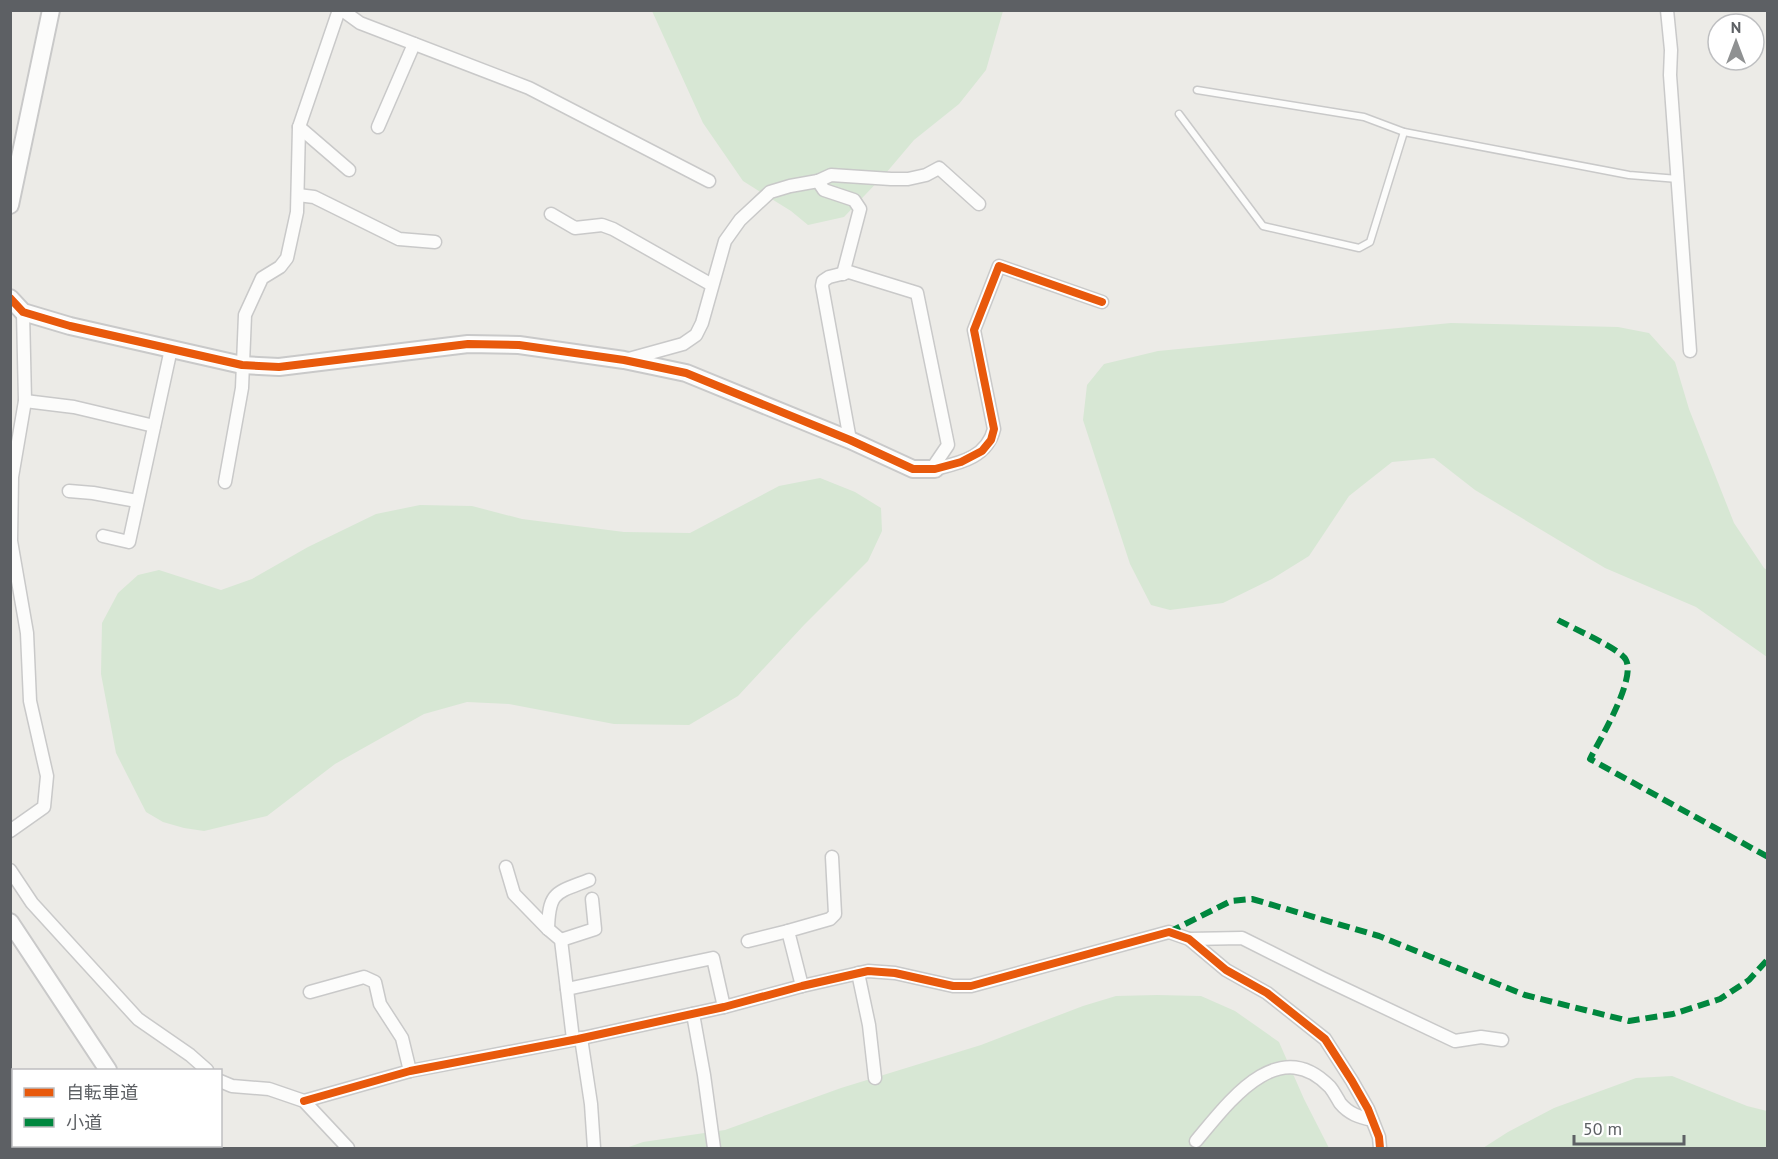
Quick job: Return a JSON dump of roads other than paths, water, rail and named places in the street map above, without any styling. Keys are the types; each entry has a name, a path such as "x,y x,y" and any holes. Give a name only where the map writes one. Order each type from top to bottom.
{"street":[{"path":"10,205 51,10"},
{"path":"225,482 242,388 245,315 262,278 280,267 286,258 297,212 299,127 340,10 360,23 529,88 709,181"},
{"path":"1667,10 1690,351"},
{"path":"378,127 414,44"},
{"path":"299,127 349,170"},
{"path":"624,360 683,344 696,335 702,322 725,241 740,220 770,192 818,181 831,175 908,179 926,175 939,168 979,204"},
{"path":"818,181 824,189 854,200 860,209 843,274"},
{"path":"298,195 314,198 399,238 435,242"},
{"path":"551,214 575,228 602,225 613,229 712,285"},
{"path":"10,298 23,312 70,326 242,365 279,368 468,344 519,345 624,360 686,374 850,440 913,469 933,469 961,462 982,451 991,440 994,429 974,330 999,266 1102,302"},
{"path":"850,440 822,286 823,281 830,277 849,272 917,293 948,445 933,469"},
{"path":"10,831 44,807 47,776 30,701 27,633 11,541 16,424 25,401 23,312"},
{"path":"103,536 129,542 171,349"},
{"path":"25,401 74,406 154,426"},
{"path":"69,491 137,501"},
{"path":"748,941 830,919 835,914 832,857"},
{"path":"506,867 514,894 561,940 567,989 591,1104 594,1149"},
{"path":"10,870 32,903 138,1019 190,1054 205,1069"},
{"path":"548,929 548,907 554,897 566,889 589,880"},
{"path":"561,940 595,928 592,899"},
{"path":"10,922 107,1069"},
{"path":"788,931 802,986"},
{"path":"304,1101 410,1071 693,1014 868,971 895,973 953,986 971,987 1169,932 1189,939 1227,970 1268,993 1325,1039 1352,1081 1372,1120 1379,1137 1380,1149"},
{"path":"1189,939 1242,938 1455,1041 1481,1037 1502,1040"},
{"path":"567,989 713,957 724,1007"},
{"path":"858,974 875,1078"},
{"path":"310,992 364,977 375,982 380,1004 402,1038 410,1071"},
{"path":"693,1014 714,1149"},
{"path":"1196,1141 1231,1099 1248,1084 1263,1073 1282,1068 1311,1072 1330,1088 1342,1106 1355,1116 1372,1120"},
{"path":"222,1082 232,1086 269,1089 304,1101 348,1149"}],"lane":[{"path":"1197,90 1364,117 1404,132 1629,175 1678,179"},
{"path":"1179,114 1263,226 1359,248 1370,242 1404,132"}]}
